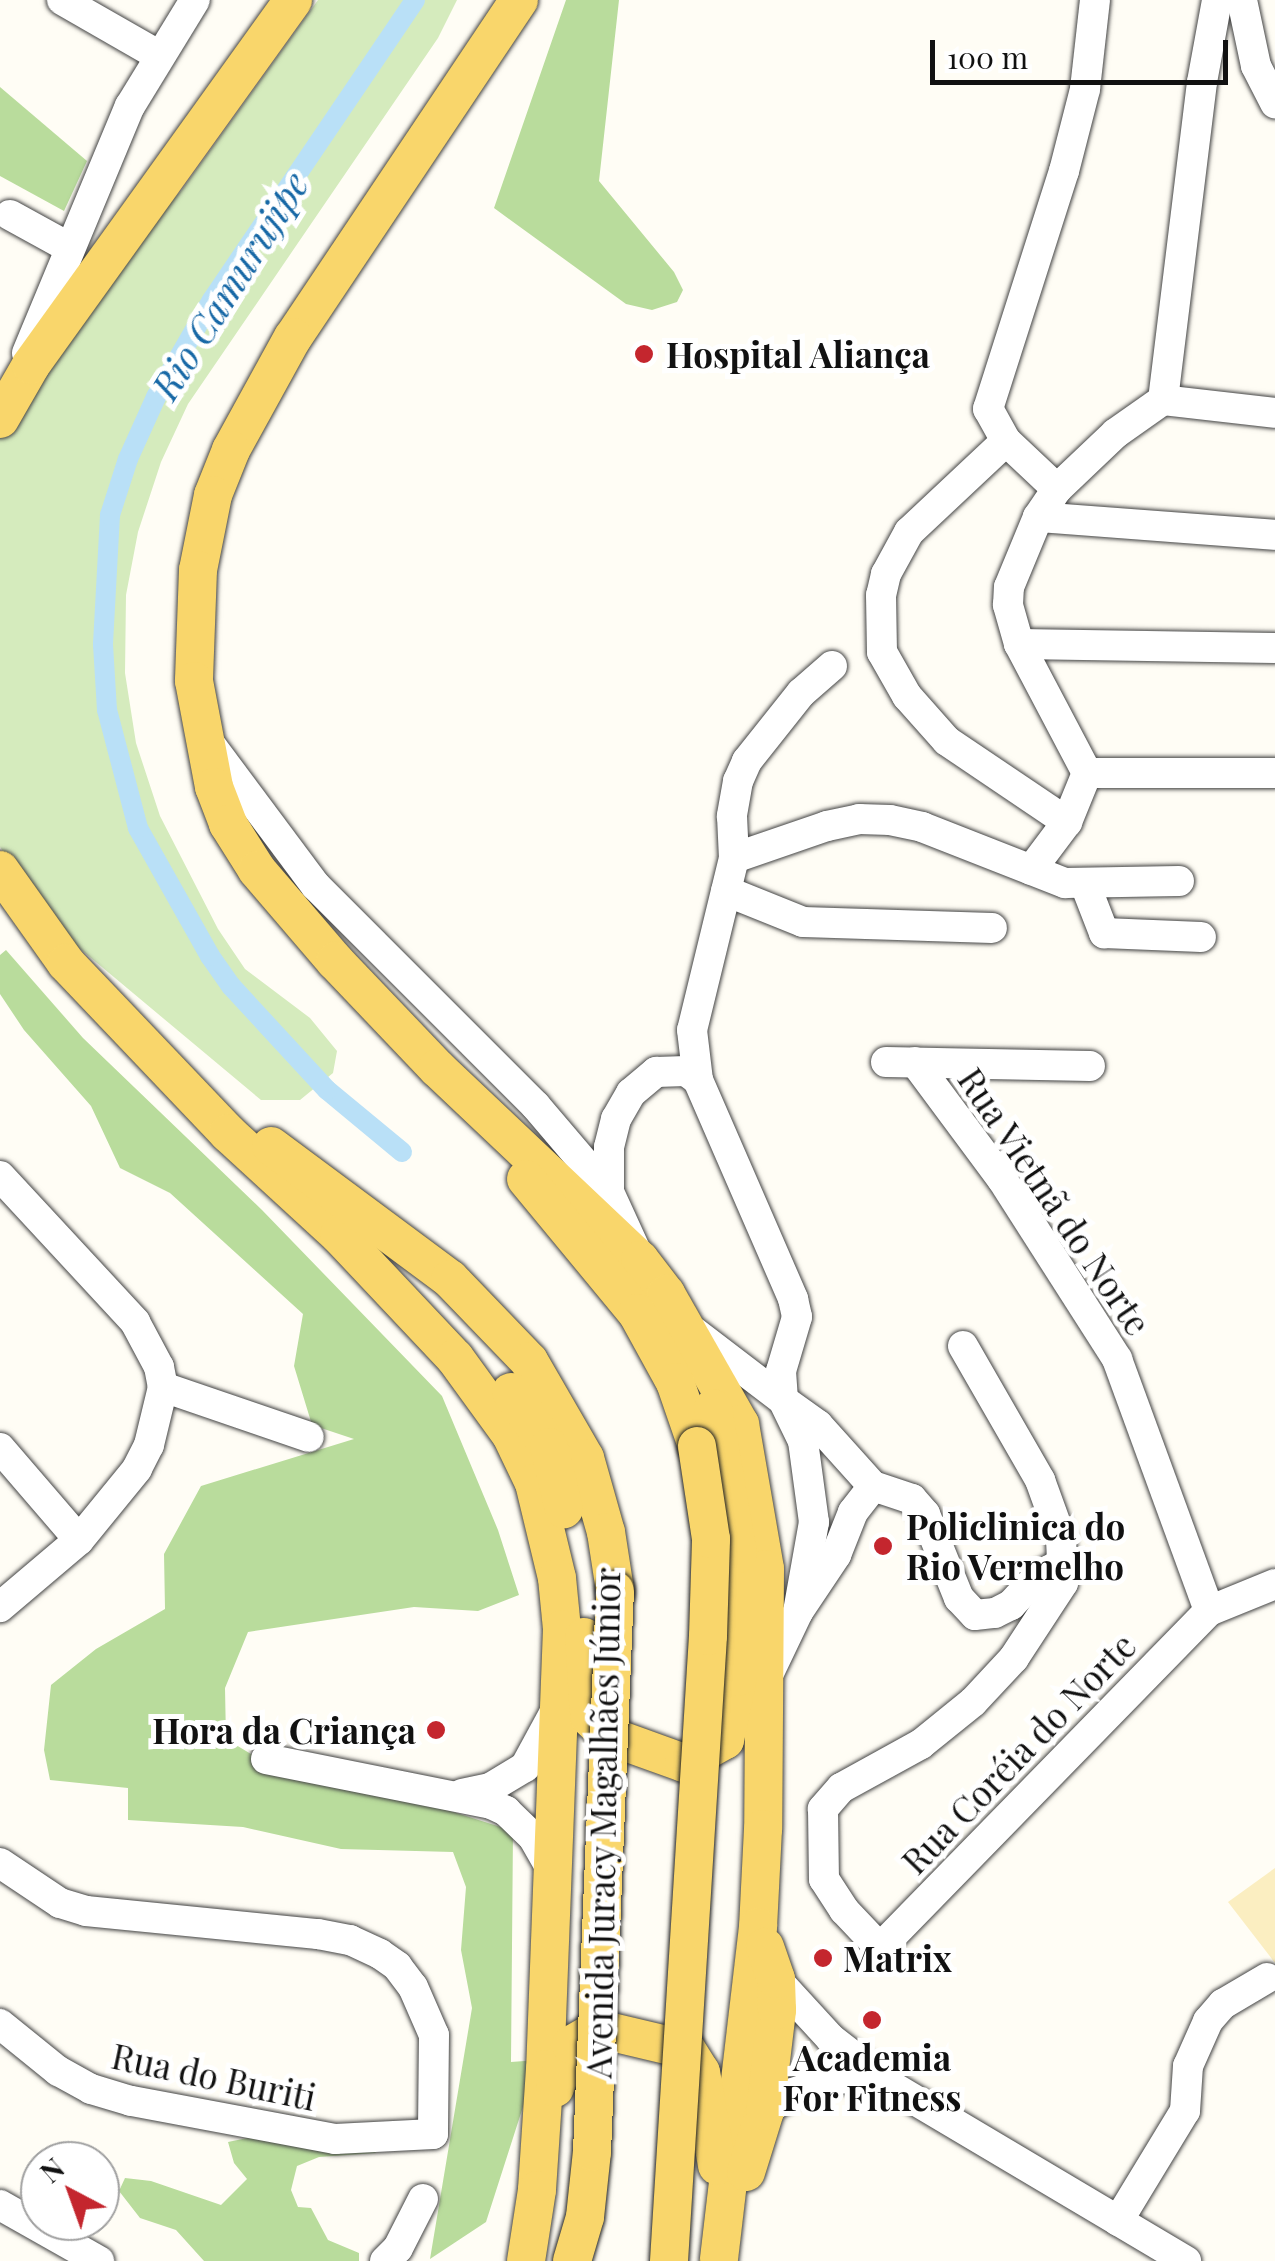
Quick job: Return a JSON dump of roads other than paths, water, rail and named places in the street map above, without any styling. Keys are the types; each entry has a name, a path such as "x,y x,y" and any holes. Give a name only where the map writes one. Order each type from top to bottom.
{"main road":[{"path":"3,411 293,0"},
{"path":"519,0 294,337 231,450 213,495 195,599 194,682 200,729 228,824 257,870 335,962 437,1068 640,1260 682,1322 724,1371 750,1462 765,1569 766,1681 758,1927 720,2261"},
{"name":"Avenida Juracy Magalhães Júnior","path":"0,870 17,918 188,1087 228,1134 339,1234 480,1388 534,1483 558,1578 560,1698 540,2154 526,2261"},
{"path":"437,1068 637,1313 675,1382 697,1446 711,1539 708,1636 669,2261"},
{"name":"Avenida Juracy Magalhães Júnior","path":"188,1087 450,1279 529,1360 585,1458 606,1532 615,1590 592,2152 585,2217 572,2261"},
{"path":"339,1234 402,1268 484,1352 549,1447 581,1580 588,1717 609,1736 684,1763 725,1740 738,1676 738,1554 724,1371"},
{"path":"720,2261 765,2111 776,1979 758,1927"},
{"path":"540,2154 559,2072 571,2045 599,2029 653,2040 687,2050 700,2072 724,2203"}],"street":[{"path":"62,0 158,55"},
{"path":"3,411 130,106 195,0"},
{"path":"1057,488 992,423 989,398 1064,171 1085,88 1095,0"},
{"path":"1163,400 1217,0"},
{"path":"1242,0 1256,66 1275,103"},
{"path":"10,215 70,248"},
{"path":"1031,870 1067,822 1087,773 1019,644 1008,605 1010,587 1038,517 1057,488 1116,433 1163,400 1275,413"},
{"path":"1006,441 910,532 886,574 881,595 882,652 907,696 947,741 1067,822"},
{"path":"1038,517 1275,535"},
{"path":"1019,644 1275,648"},
{"path":"766,1681 798,1612 811,1559 812,1481 800,1431 783,1400 781,1371 797,1317 793,1299 698,1080 692,1050 695,1014 734,858 732,816 738,781 747,761 801,694 832,666"},
{"path":"200,729 238,788 316,886 535,1105 609,1192 640,1260"},
{"path":"1087,773 1275,773"},
{"path":"734,858 859,819 922,827 1031,870 1085,884 1179,881"},
{"path":"1085,884 1104,933 1201,937"},
{"path":"726,891 803,922 992,928"},
{"name":"Rua Vietnã do Norte","path":"1090,1066 900,1062 1002,1179 1117,1359 1209,1610"},
{"path":"609,1192 609,1146 616,1119 631,1093 656,1072 686,1071 698,1080"},
{"path":"0,1176 135,1322 159,1367 163,1388 149,1445 136,1469 79,1540 0,1607"},
{"path":"724,1371 766,1362 788,1346"},
{"path":"724,1371 783,1400 818,1425 873,1486 912,1500 925,1514 959,1598 976,1615 995,1613 1011,1605 1037,1578 1064,1562 1061,1538 1033,1465 963,1346"},
{"path":"163,1388 309,1437"},
{"path":"0,1448 79,1540"},
{"path":"798,1612 826,1574 853,1512 873,1486"},
{"name":"Rua Coréia do Norte","path":"1064,1562 1063,1583 1052,1602 996,1679 945,1726 841,1788 822,1809 824,1879 844,1910 880,1948 1209,1610"},
{"path":"1209,1610 1275,1584"},
{"path":"452,1796 490,1788 525,1767 548,1731 560,1698"},
{"path":"266,1759 452,1796 506,1811 533,1837 553,1872"},
{"name":"Rua do Buriti","path":"0,1863 60,1903 86,1910 318,1934 350,1940 380,1954 413,1986 434,2035 433,2134 335,2139 131,2101 91,2089 58,2071 0,2024"},
{"path":"1118,2222 1186,2111 1188,2066 1208,2021 1223,2004 1267,1978"},
{"path":"776,1979 830,2038 894,2087 1186,2261"},
{"path":"765,2111 792,2093 831,2080 848,2078 894,2087"},
{"path":"386,2261 398,2248 423,2199"},
{"path":"0,2206 99,2258"}],"waterway":[{"name":"Rio Camurujipe","path":"402,1152 327,1090 231,986 210,956 138,828 107,710 103,644 110,515 128,459 156,397 212,300 415,0"}],"place":[{"name":"Hospital Aliança","path":"644,354"},
{"name":"Policlinica do Rio Vermelho","path":"883,1546"},
{"name":"Hora da Criança","path":"436,1730"},
{"name":"Matrix","path":"823,1958"},
{"name":"Academia For Fitness","path":"872,2020"}]}
